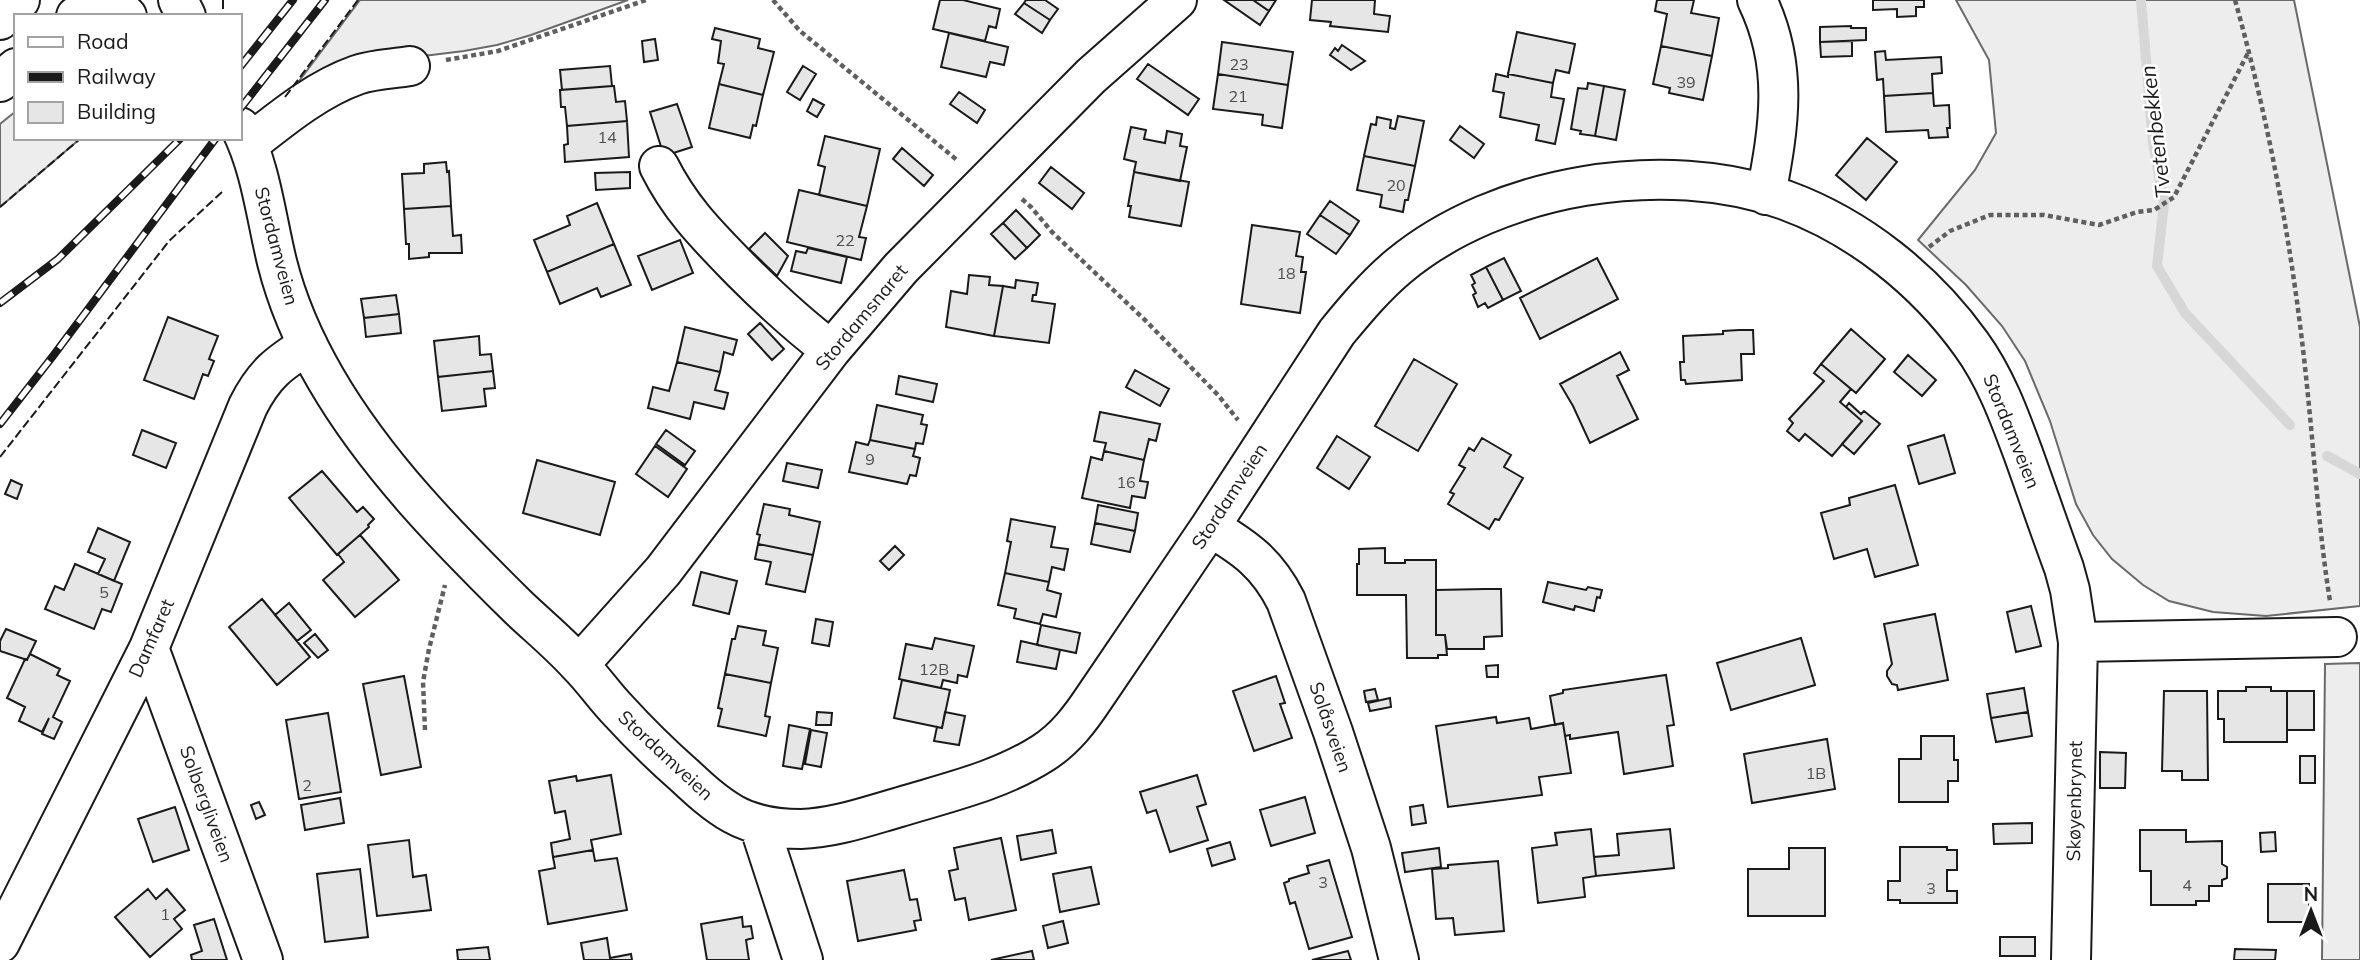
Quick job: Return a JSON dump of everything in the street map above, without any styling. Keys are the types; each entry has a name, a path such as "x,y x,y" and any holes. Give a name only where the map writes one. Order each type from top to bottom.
{"street":[{"path":"0,20 20,0"},
{"path":"79,14 99,0"},
{"path":"110,0 125,14"},
{"name":"Stordamsnaret","path":"579,665 663,571 831,350 901,268 1091,76 1177,0"},
{"path":"1757,0 1772,44 1780,95 1778,127 1766,195"},
{"path":"243,135 346,79 360,74 410,66"},
{"path":"0,82 14,70"},
{"name":"Stordamveien","path":"243,135 259,182 278,265 290,303 308,345 357,426 418,502 461,550 579,665 614,707 700,790 734,815 759,825 803,829 850,821 989,780 1059,742 1085,712 1308,373 1355,310 1399,266 1455,228 1527,199 1592,184 1681,181 1738,188 1785,200 1859,237 1895,263 1926,291 1972,345 2005,405 2064,568 2078,642"},
{"path":"659,166 685,212 779,308 831,350"},
{"name":"Damfaret","path":"0,943 149,648 259,384 269,372 308,345"},
{"name":"Solåsveien","path":"1209,527 1252,554 1277,583 1286,601 1371,848 1399,960"},
{"path":"2078,642 2337,637"},
{"name":"Skøyenbrynet","path":"2071,960 2078,642"},
{"name":"Solbergliveien","path":"149,648 263,960"},
{"path":"759,825 803,960"}],"path":[{"path":"410,66 498,51 646,0"},
{"path":"773,0 818,46 986,180 1031,207 1052,232 1146,321 1218,395 1245,428 1265,441"},
{"path":"2235,0 2276,169 2286,225 2308,395 2324,563 2337,637"},
{"path":"1923,251 1951,231 1990,215 2043,215 2099,225 2137,212 2154,210 2174,197 2248,52"},
{"path":"425,730 424,682 429,649 449,572 461,550"}],"shaded area":[{"path":"360,0 628,0 497,45 391,60 278,109"},
{"path":"1956,0 2294,0 2360,327 2360,606 2266,616 2213,612 2169,601 2143,585 2112,559 2093,535 2076,504 2050,421 2025,361 2002,326 1966,285 1918,240 1975,170 1996,133 1989,60"},
{"path":"14,113 14,140 79,140 0,207 0,124"},
{"path":"2360,663 2360,960 2322,960 2325,664"}],"building":[{"path":"940,0 963,0 1000,9 996,28 989,26 985,41 933,29"},
{"path":"1026,0 1045,0 1058,9 1050,20 1024,3"},
{"path":"1224,0 1253,0 1269,11 1260,25"},
{"path":"1253,0 1276,0 1269,11"},
{"path":"1312,0 1375,0 1374,14 1390,16 1388,32 1330,26 1331,22 1310,20"},
{"path":"1657,0 1694,0 1691,13 1719,18 1712,56 1661,46 1667,14 1655,11"},
{"path":"1873,0 1924,0 1924,7 1916,7 1916,16 1897,17 1897,9 1873,10"},
{"path":"1024,3 1050,20 1042,33 1015,14"},
{"path":"1820,27 1866,28 1866,40 1820,42"},
{"path":"715,28 760,39 758,48 774,52 763,95 719,84 724,64 718,63 721,41 712,39"},
{"path":"1517,32 1575,44 1569,73 1556,70 1553,83 1508,74"},
{"path":"949,33 1008,47 1004,65 990,62 986,77 941,67"},
{"path":"655,39 658,60 644,62 642,41"},
{"path":"1852,41 1852,56 1821,57 1820,42"},
{"path":"1222,42 1293,52 1288,85 1218,74"},
{"path":"1342,45 1365,61 1351,70 1330,55 1335,48 1338,51"},
{"path":"1661,46 1712,56 1703,100 1669,93 1670,88 1653,84"},
{"path":"1885,51 1886,60 1941,57 1942,73 1932,74 1933,93 1884,96 1883,79 1877,80 1875,52"},
{"path":"1148,64 1199,99 1188,115 1137,79"},
{"path":"610,66 612,86 562,90 560,70"},
{"path":"803,66 816,74 800,100 787,92"},
{"path":"1218,74 1288,85 1282,128 1262,125 1263,115 1213,109"},
{"path":"1496,74 1553,83 1551,97 1564,99 1555,144 1536,140 1539,125 1500,117 1504,93 1493,91"},
{"path":"1588,83 1604,86 1595,136 1580,134 1581,131 1571,129 1578,88 1587,89"},
{"path":"719,84 763,95 756,126 753,125 750,138 709,128"},
{"path":"614,86 616,102 625,101 627,121 567,126 565,107 561,107 560,90"},
{"path":"1604,86 1625,90 1616,140 1595,136"},
{"path":"959,92 985,110 977,123 950,104"},
{"path":"1933,93 1934,106 1949,105 1948,137 1929,138 1928,130 1886,132 1884,96"},
{"path":"813,99 824,105 817,117 807,111"},
{"path":"677,104 692,147 664,156 650,112"},
{"path":"1398,116 1424,121 1415,166 1364,156 1371,124 1376,125 1377,117 1391,120 1390,128 1395,129"},
{"path":"627,121 629,157 565,162 567,126"},
{"path":"1460,126 1484,144 1474,158 1450,140"},
{"path":"1131,127 1146,130 1144,139 1165,143 1167,131 1182,134 1180,146 1187,147 1180,181 1134,172 1136,162 1124,159"},
{"path":"825,136 880,149 867,206 819,195 825,167 818,165"},
{"path":"1867,138 1897,162 1866,200 1836,175"},
{"path":"902,148 933,175 924,186 893,159"},
{"path":"1364,156 1415,166 1403,212 1380,207 1382,195 1357,190"},
{"path":"446,162 451,206 404,209 402,174 424,173 424,164"},
{"path":"1051,167 1084,193 1072,209 1039,183"},
{"path":"630,172 630,188 596,190 595,173"},
{"path":"1134,172 1189,182 1181,226 1129,217 1131,206 1128,206"},
{"path":"799,190 867,206 859,237 866,238 861,260 787,242"},
{"path":"1330,201 1359,221 1350,235 1320,215"},
{"path":"597,203 614,244 547,272 534,240 570,225 567,216"},
{"path":"451,206 453,236 461,235 462,253 429,253 429,257 409,259 404,209"},
{"path":"1016,210 1040,235 1027,248 1003,223"},
{"path":"1320,215 1350,235 1336,254 1307,234"},
{"path":"1003,223 1027,248 1015,259 991,234"},
{"path":"1252,225 1300,232 1296,256 1303,257 1301,272 1306,272 1300,313 1241,304"},
{"path":"765,233 788,256 777,276 749,249"},
{"path":"680,240 693,273 652,290 638,256"},
{"path":"614,244 631,285 601,297 597,288 560,304 547,272"},
{"path":"808,248 847,257 841,283 791,271 796,251 806,253"},
{"path":"1504,258 1521,291 1503,300 1486,267"},
{"path":"1597,258 1618,299 1540,339 1520,298"},
{"path":"1486,267 1503,300 1488,308 1485,303 1478,307 1473,295 1476,293 1472,285 1475,283 1471,275"},
{"path":"969,275 990,277 989,285 1003,286 994,336 946,327 951,291 967,294"},
{"path":"1016,280 1038,283 1032,301 1055,304 1049,343 994,336 1003,286 1015,288"},
{"path":"396,295 399,314 364,318 361,299"},
{"path":"399,314 401,333 366,337 364,318"},
{"path":"168,317 218,336 209,359 214,361 208,376 203,374 194,399 144,380"},
{"path":"760,323 784,349 772,360 748,334"},
{"path":"685,327 737,340 733,355 724,352 720,372 677,362"},
{"path":"1851,329 1885,359 1856,393 1821,364"},
{"path":"1753,330 1754,354 1741,354 1742,380 1686,384 1685,380 1681,380 1680,362 1684,362 1683,336"},
{"path":"479,336 480,355 491,354 493,371 438,377 434,341"},
{"path":"1620,352 1629,370 1617,376 1638,419 1590,443 1560,384"},
{"path":"1908,355 1936,380 1922,396 1894,372"},
{"path":"1414,359 1457,384 1418,451 1375,426"},
{"path":"677,362 720,372 715,390 728,393 724,409 694,402 690,419 648,408 653,387 669,391"},
{"path":"1821,364 1851,389 1840,402 1862,421 1832,456 1805,434 1799,441 1787,431 1793,423 1789,419 1824,381 1814,373"},
{"path":"1135,370 1169,389 1160,406 1126,387"},
{"path":"493,371 495,388 484,389 486,406 442,411 438,377"},
{"path":"899,376 937,384 933,402 896,394"},
{"path":"1849,403 1861,414 1864,411 1880,424 1854,454 1842,444 1862,421 1846,407"},
{"path":"877,405 923,415 921,424 927,425 923,444 916,443 915,449 870,440"},
{"path":"1100,412 1160,424 1156,441 1149,439 1144,460 1104,451 1106,443 1094,441"},
{"path":"142,430 176,443 166,468 133,455"},
{"path":"666,430 695,451 685,465 656,444"},
{"path":"1944,435 1955,473 1919,484 1908,446"},
{"path":"1337,436 1370,457 1349,489 1317,468"},
{"path":"1482,438 1511,455 1504,467 1523,478 1499,520 1495,519 1489,529 1448,504 1454,494 1450,492 1465,468 1459,465 1469,448 1474,451"},
{"path":"870,440 915,449 913,456 920,458 916,476 910,475 907,484 849,472 856,442 868,445"},
{"path":"655,446 687,469 668,497 636,474"},
{"path":"1104,451 1144,460 1140,481 1148,482 1145,498 1132,496 1130,508 1082,498 1091,457 1102,460"},
{"path":"537,460 615,482 600,535 523,513"},
{"path":"787,463 822,470 818,488 783,481"},
{"path":"322,471 357,512 363,507 374,519 369,527 337,555 289,498"},
{"path":"11,480 22,485 17,499 5,494"},
{"path":"1895,485 1918,565 1875,577 1867,549 1834,559 1821,513 1850,505 1849,498"},
{"path":"764,504 790,509 789,515 820,522 813,555 758,544 760,535 757,534"},
{"path":"1098,505 1138,513 1135,531 1095,523"},
{"path":"1011,519 1055,527 1051,547 1068,549 1064,570 1052,567 1049,582 1005,573 1011,542 1007,541"},
{"path":"1095,523 1135,531 1130,552 1091,544"},
{"path":"98,528 130,542 114,581 98,574 105,559 88,552"},
{"path":"360,535 399,580 355,617 323,580 344,562 338,554"},
{"path":"758,544 813,555 805,592 766,584 771,562 755,559"},
{"path":"895,546 904,555 889,570 880,561"},
{"path":"1385,548 1385,563 1436,560 1436,635 1445,635 1447,655 1438,655 1438,658 1407,658 1406,595 1357,595 1359,549"},
{"path":"75,564 122,584 111,612 102,609 94,629 45,609 55,586 64,590"},
{"path":"701,572 737,581 729,614 693,605"},
{"path":"1005,573 1049,582 1047,590 1061,594 1056,617 1043,614 1040,624 1014,618 1016,609 998,605"},
{"path":"1548,582 1586,590 1588,587 1602,590 1600,598 1597,597 1594,611 1575,606 1574,610 1543,602"},
{"path":"1501,589 1502,636 1484,637 1484,649 1447,649 1445,635 1436,635 1436,590"},
{"path":"262,599 310,657 277,685 229,627"},
{"path":"289,603 311,630 297,641 275,615"},
{"path":"2031,606 2041,646 2016,652 2007,612"},
{"path":"1935,614 1948,680 1898,690 1897,685 1892,684 1887,676 1892,664 1884,624"},
{"path":"816,619 833,622 829,646 812,643"},
{"path":"1041,625 1080,633 1076,653 1037,645"},
{"path":"738,626 766,631 763,645 778,648 771,683 725,674 732,639 735,639"},
{"path":"6,629 36,641 27,660 0,651 0,641"},
{"path":"315,634 328,650 318,658 304,643"},
{"path":"935,638 974,646 967,677 958,675 957,683 943,680 941,688 899,679 906,644 932,649"},
{"path":"1801,638 1815,685 1731,710 1717,663"},
{"path":"1021,641 1060,650 1056,669 1017,662"},
{"path":"30,654 60,669 57,675 70,681 53,717 62,722 54,739 42,734 49,718 42,732 19,721 25,707 7,698 25,659 27,660"},
{"path":"1498,665 1498,677 1487,677 1486,666"},
{"path":"725,674 771,683 765,716 770,717 766,736 718,726 722,709 718,708"},
{"path":"1666,675 1674,725 1667,726 1673,766 1624,774 1618,732 1570,739 1570,735 1565,736 1563,723 1555,725 1550,696 1563,693 1563,690"},
{"path":"404,676 421,767 381,775 363,684"},
{"path":"1276,676 1285,703 1280,704 1292,738 1254,751 1233,691"},
{"path":"902,680 950,690 942,728 894,718"},
{"path":"2246,687 2271,687 2271,691 2287,691 2287,742 2224,742 2224,719 2218,719 2218,691 2246,691"},
{"path":"2024,688 2028,712 1991,718 1987,694"},
{"path":"1375,689 1378,700 1366,702 1364,691"},
{"path":"2164,691 2207,691 2208,780 2182,780 2182,771 2162,771"},
{"path":"2287,691 2314,691 2314,730 2287,730"},
{"path":"1390,698 1391,707 1370,711 1368,703"},
{"path":"817,712 832,713 831,725 816,725"},
{"path":"945,712 965,716 959,745 934,741 937,727 942,728"},
{"path":"2028,712 2032,736 1996,742 1991,718"},
{"path":"328,713 341,792 299,799 286,720"},
{"path":"1496,717 1497,723 1529,718 1531,729 1563,723 1571,773 1539,777 1542,795 1448,807 1436,726"},
{"path":"789,725 810,729 802,769 783,766"},
{"path":"811,730 827,733 821,767 805,764"},
{"path":"1921,736 1954,736 1954,760 1958,760 1958,781 1948,781 1948,802 1899,802 1899,759 1921,759"},
{"path":"1827,739 1835,789 1752,803 1744,754"},
{"path":"2100,752 2126,753 2125,788 2100,788"},
{"path":"2300,756 2315,756 2315,783 2300,783"},
{"path":"611,775 621,834 591,840 593,850 553,857 551,843 570,839 565,811 555,813 549,781 576,776 577,781"},
{"path":"1197,775 1206,804 1197,807 1208,840 1170,852 1156,810 1147,813 1140,792"},
{"path":"1305,797 1315,833 1271,846 1260,810"},
{"path":"340,798 344,823 305,830 301,805"},
{"path":"259,802 265,815 256,819 251,805"},
{"path":"1423,805 1426,823 1412,825 1410,807"},
{"path":"175,807 189,850 153,862 138,819"},
{"path":"2032,823 2032,843 1994,844 1993,824"},
{"path":"1591,829 1596,876 1583,878 1585,897 1538,903 1532,848 1557,845 1555,833"},
{"path":"1670,829 1674,868 1596,876 1594,857 1619,855 1617,834"},
{"path":"1052,830 1056,853 1021,860 1017,836"},
{"path":"2140,830 2186,830 2186,842 2222,841 2222,864 2227,867 2227,878 2222,880 2222,886 2209,886 2209,901 2196,901 2196,905 2151,905 2151,871 2140,871"},
{"path":"2275,832 2276,851 2261,852 2260,833"},
{"path":"1001,838 1016,910 969,920 965,898 955,900 949,871 958,869 954,848"},
{"path":"409,840 413,877 426,875 431,910 377,916 368,845"},
{"path":"1230,842 1235,859 1212,866 1207,849"},
{"path":"1900,847 1947,847 1947,850 1957,850 1957,870 1947,870 1947,891 1957,891 1957,903 1900,903 1900,900 1888,900 1888,881 1900,881"},
{"path":"1439,848 1441,867 1405,872 1402,853"},
{"path":"1789,848 1825,848 1825,916 1748,916 1748,869 1789,869"},
{"path":"593,850 595,861 617,858 627,910 548,924 539,871 555,868 553,857"},
{"path":"1329,860 1352,937 1309,949 1295,902 1290,904 1284,883 1309,873 1307,866"},
{"path":"1498,861 1504,931 1455,935 1453,918 1436,919 1432,869"},
{"path":"1091,867 1099,904 1060,912 1053,874"},
{"path":"360,869 368,937 325,942 317,874"},
{"path":"904,870 910,900 917,899 921,920 914,921 916,930 858,941 847,881"},
{"path":"2268,884 2309,884 2309,922 2268,922"},
{"path":"148,889 156,899 167,889 185,910 174,919 182,929 150,957 115,917"},
{"path":"742,917 743,927 751,926 753,938 746,940 749,960 707,960 701,924"},
{"path":"214,919 227,960 192,960 191,955 202,951 194,925"},
{"path":"1063,921 1068,943 1048,948 1043,926"},
{"path":"2000,937 2035,937 2035,956 2000,956"},
{"path":"607,938 610,958 631,954 632,960 584,960 581,943"},
{"path":"488,947 490,960 458,960 457,950"},
{"path":"2235,949 2276,950 2275,960 2234,960"},
{"path":"1032,951 1034,960 991,960"},
{"path":"1348,951 1351,960 1312,960"}],"waterway":[{"name":"Tvetenbekken","path":"2141,0 2153,143 2164,203 2157,266 2185,313 2290,425"},
{"name":"Tvetenbekken","path":"2327,456 2360,474"}],"railway":[{"path":"242,64 293,0"},
{"path":"242,106 325,0"},
{"path":"0,303 58,259 179,140"},
{"path":"0,424 215,140"}],"fence":[{"path":"223,0 223,9"},
{"path":"285,97 358,0"},
{"path":"0,207 79,140"},
{"path":"0,457 169,241 222,192"}]}
